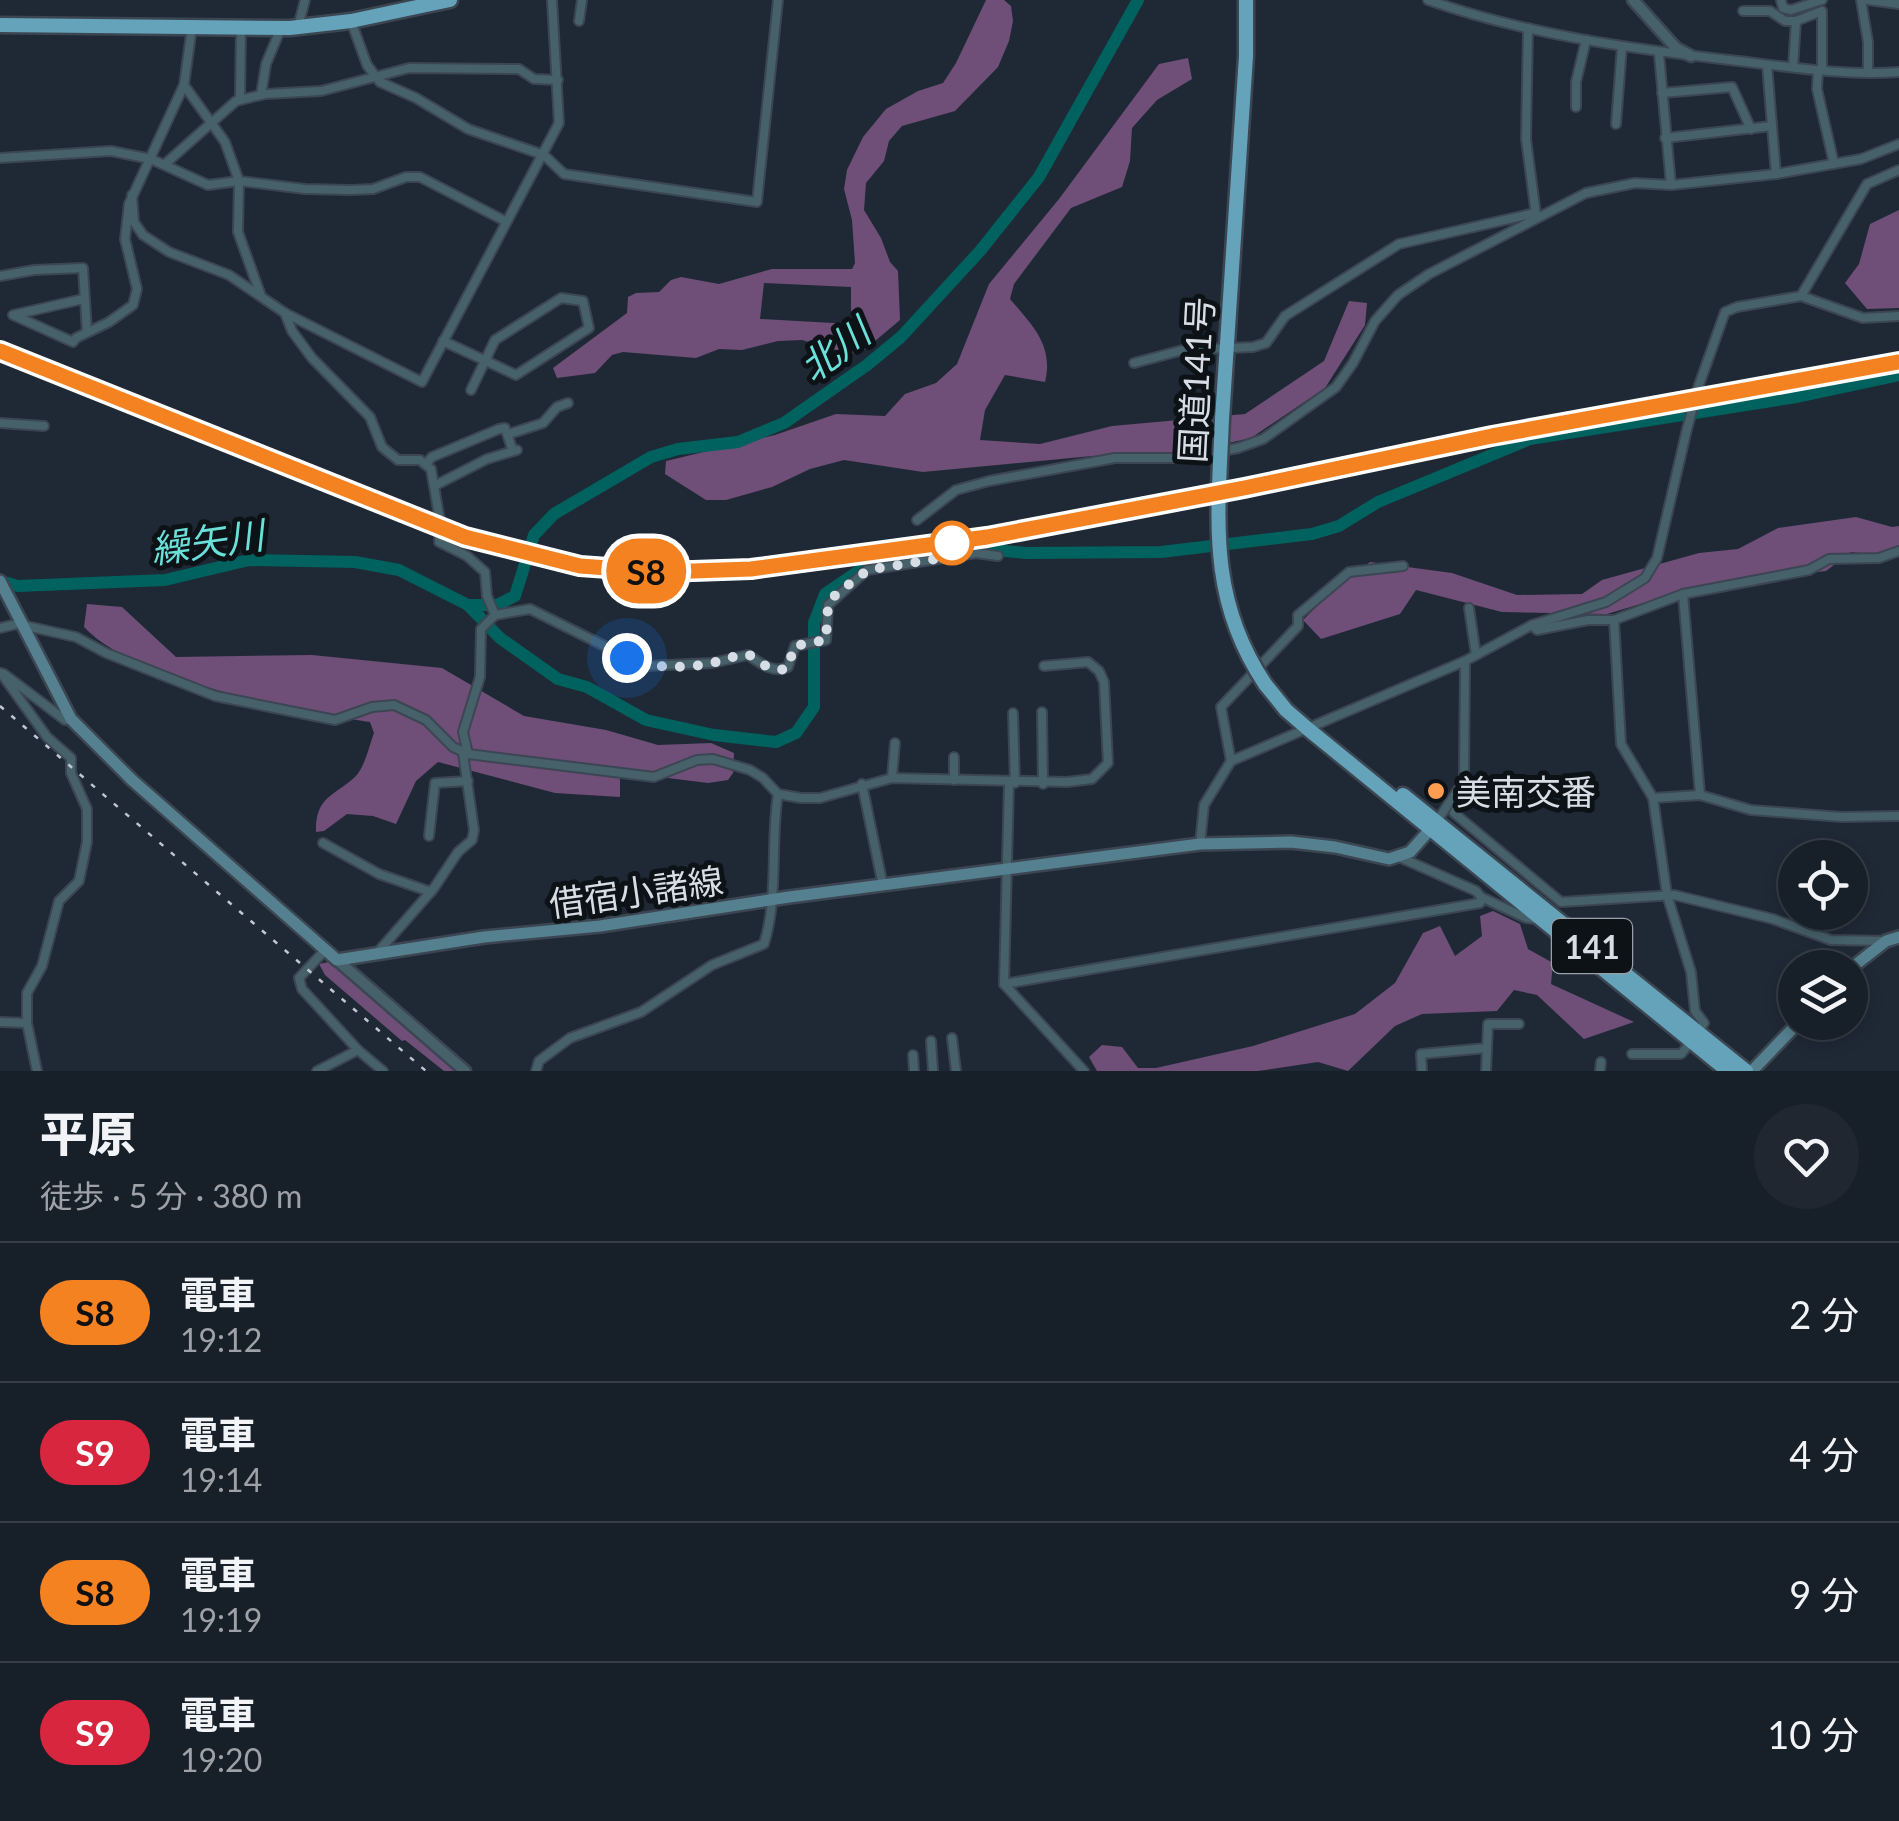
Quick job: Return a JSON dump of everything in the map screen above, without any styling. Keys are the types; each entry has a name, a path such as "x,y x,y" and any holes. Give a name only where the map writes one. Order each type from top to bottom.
{"highway":[{"path":"0,25 281,28 352,21 450,0"},
{"name":"国道141号","path":"1246,0 1246,56 1225,347 1218,542 1222,589 1237,634 1265,684 1286,710 1312,733 1332,742 1695,1037 1728,1071"},
{"name":"国道141号","path":"1246,56 1254,0"},
{"name":"国道141号","path":"1434,826 1541,920 1695,1037 1749,1071"}],"main road":[{"path":"0,581 71,718 132,780 337,960"},
{"path":"1399,857 1410,852 1434,826"},
{"name":"借宿小諸線","path":"337,960 1200,844 1291,842 1389,859 1399,857"},
{"path":"1868,956 1892,939"},
{"path":"1749,1071 1780,1040"}],"street":[{"path":"298,27 305,0"},
{"path":"132,195 134,222 143,235 168,252 229,275 285,313 422,382 559,124 552,0"},
{"path":"579,21 582,0"},
{"path":"352,21 373,75 380,82 468,129 544,155 564,174 757,202 778,0"},
{"path":"1428,0 1498,23 1659,54 1820,70 1899,72"},
{"path":"1633,0 1676,48 1691,56"},
{"path":"1781,0 1783,8 1792,10 1822,0"},
{"path":"1868,73 1864,0 1899,4"},
{"path":"1743,10 1770,11 1785,21 1796,21 1822,10 1817,89 1834,164"},
{"path":"1793,67 1796,21"},
{"path":"83,299 13,315 73,342 133,304 136,289 125,239 132,195 184,85 192,27"},
{"path":"240,100 241,28"},
{"path":"262,94 266,64 281,28"},
{"path":"1528,28 1526,139 1536,216"},
{"path":"1576,107 1576,82 1586,40"},
{"path":"1616,124 1622,46"},
{"path":"1659,54 1671,185"},
{"path":"1767,65 1776,174"},
{"path":"164,164 240,100 262,94 321,91 409,68 519,69 534,78 558,80"},
{"path":"184,85 224,142 239,181 238,232 261,298"},
{"path":"1662,93 1732,87 1752,128"},
{"path":"1665,138 1772,126"},
{"path":"917,520 956,490 989,481 1115,458 1194,456 1262,439 1336,387 1375,320 1398,294 1536,216 1586,193 1635,184 1671,185 1776,174 1860,159 1899,144"},
{"path":"0,158 111,151 151,159 208,185 239,181 352,190 372,189 406,176 420,177 505,221"},
{"path":"1801,296 1867,184 1899,170"},
{"path":"1134,363 1184,350 1266,343 1285,316 1400,244 1536,216"},
{"path":"0,276 83,268 87,332"},
{"path":"1200,844 1204,804 1230,761 1312,733 1532,625 1606,602 1645,578 1657,558 1698,385 1725,312 1801,296 1863,318 1899,316"},
{"path":"443,341 487,361 516,375 588,328 583,300 561,298 495,340 487,361 472,390"},
{"path":"285,313 292,331 312,358 370,417 382,447 398,460 420,460 431,469 440,521"},
{"path":"508,434 543,423 558,406 568,403"},
{"path":"0,423 44,426"},
{"path":"426,464 500,428 504,428 515,450 487,459 434,486"},
{"path":"440,533 438,542 485,572 493,615"},
{"path":"1532,625 1536,630 1588,620 1614,620 1683,594 1808,570 1829,559 1879,558 1899,552"},
{"path":"378,952 430,892 458,852 472,840 464,732 480,677 482,630 493,615 530,609 645,666 712,663 748,654 773,670 782,670 788,668 794,646 826,640 828,605 836,594 868,570 976,553 998,556"},
{"path":"1230,761 1221,707 1298,626 1298,615 1349,572 1404,566"},
{"path":"1683,594 1700,795"},
{"path":"1470,608 1476,655"},
{"path":"1614,620 1621,744 1652,798 1668,894 1692,972 1695,1011 1704,1022 1681,1054 1632,1054"},
{"path":"0,628 17,624 88,641 106,653 215,696 334,720 372,706 394,705 426,720 453,747 466,753 654,777 697,760 713,759 750,770 764,778 778,794 820,798 892,778 1043,784 1092,778 1108,763 1107,703 1099,671 1088,662 1044,666"},
{"path":"1434,826 1464,781 1465,661"},
{"path":"0,672 64,720 71,718"},
{"path":"0,672 47,737 71,758 70,773 87,809 87,842 78,880 56,908 42,966 28,993 27,1022 37,1071"},
{"path":"1013,712 1004,984 1084,1071"},
{"path":"1042,712 1043,784"},
{"path":"892,778 895,743"},
{"path":"954,757 954,780"},
{"path":"429,836 435,783 468,781"},
{"path":"1464,781 1468,786 1454,812 1561,902 1668,894 1774,919 1831,940 1892,939"},
{"path":"862,784 882,886"},
{"path":"536,1071 539,1060 570,1038 641,1012 712,965 764,944 773,900 772,834 778,794"},
{"path":"1652,798 1700,795 1751,810 1842,817 1899,816"},
{"path":"323,843 378,874 430,892"},
{"path":"1399,857 1526,918 1541,920"},
{"path":"1004,984 1480,903 1481,897"},
{"path":"326,949 302,972 300,983 320,1010 383,1071"},
{"path":"337,960 465,1071"},
{"path":"0,1022 27,1022"},
{"path":"1486,1071 1488,1024 1519,1024"},
{"path":"952,1038 956,1071"},
{"path":"931,1041 932,1071"},
{"path":"1422,1071 1421,1054 1487,1048"},
{"path":"318,1071 358,1050"},
{"path":"913,1055 914,1071"}],"shaded area":[{"path":"986,0 1004,0 1011,6 1009,41 998,67 955,111 902,126 889,141 884,161 866,183 864,210 898,271 900,320 862,352 850,354 802,340 742,350 719,349 696,358 623,352 612,355 595,373 557,378 553,368 627,313 628,297 659,292 671,280 681,277 719,284 772,269 852,269 852,220 844,189 847,170 863,137 886,109 918,91 943,83","holes":["764,283 851,287 851,324 760,319"]},
{"path":"1188,58 1192,79 1157,100 1132,128 1130,161 1122,187 1071,208 1014,284 1010,299 1044,346 1045,382 1005,375 985,410 980,440 1040,444 1112,426 1245,414 1324,361 1349,301 1367,303 1365,325 1325,388 1251,438 1182,453 1092,456 923,472 844,460 726,500 706,500 665,474 666,461 775,435 836,414 885,416 905,394 936,383 957,364 989,284 1059,199 1159,64"},
{"path":"1899,210 1899,308 1867,309 1845,283 1859,264 1870,224"},
{"path":"1856,517 1899,526 1899,557 1851,552 1826,571 1704,585 1607,614 1502,612 1416,590 1400,614 1321,639 1303,620 1333,590 1370,562 1452,573 1517,595 1582,594 1602,580 1699,553 1738,549 1778,528"},
{"path":"87,604 122,607 176,657 312,655 442,668 524,716 606,730 658,745 711,743 734,753 733,773 728,780 708,783 620,772 620,797 555,793 438,762 416,781 396,824 373,816 347,814 324,831 316,832 322,804 361,768 374,733 370,722 260,701 139,663 107,646 84,627"},
{"path":"1493,911 1520,924 1528,949 1553,963 1551,984 1634,1022 1584,1039 1537,995 1514,990 1497,1011 1422,1014 1395,1026 1348,1071 1318,1062 1258,1071 1097,1071 1089,1057 1102,1045 1122,1047 1138,1068 1156,1068 1253,1046 1355,1014 1395,983 1423,933 1440,926 1455,956 1482,936 1480,916"},
{"path":"329,962 456,1071 444,1071 402,1041 325,975 319,964"}],"waterway":[{"name":"北川","path":"468,605 497,605 515,596 534,535 554,514 651,457 678,449 738,442 784,423 901,337 980,251 1039,177 1138,0"},
{"name":"繰矢川","path":"0,581 18,586 165,580 249,560 355,562 399,570 468,605 500,638 558,679 587,687 646,720 714,735 776,742 796,733 814,707 814,623 825,594 866,566 975,548 1026,553 1161,552 1312,534 1339,526 1378,502 1530,439 1797,397 1899,375"}],"railway":[{"path":"0,351 465,537 580,565 664,572 751,569 987,537 1492,436 1899,362"},
{"path":"0,706 426,1071"}],"train":[{"name":"S8","path":"0,351 465,537 580,566 664,572 751,569 923,548 1244,488 1492,436 1899,362"}],"place":[{"name":"美南交番","path":"1436,791"}],"route":[{"path":"627,658 645,666 712,663 748,654 773,670 788,668 794,646 826,640 828,605 836,594 868,570 954,556 952,543"}]}
